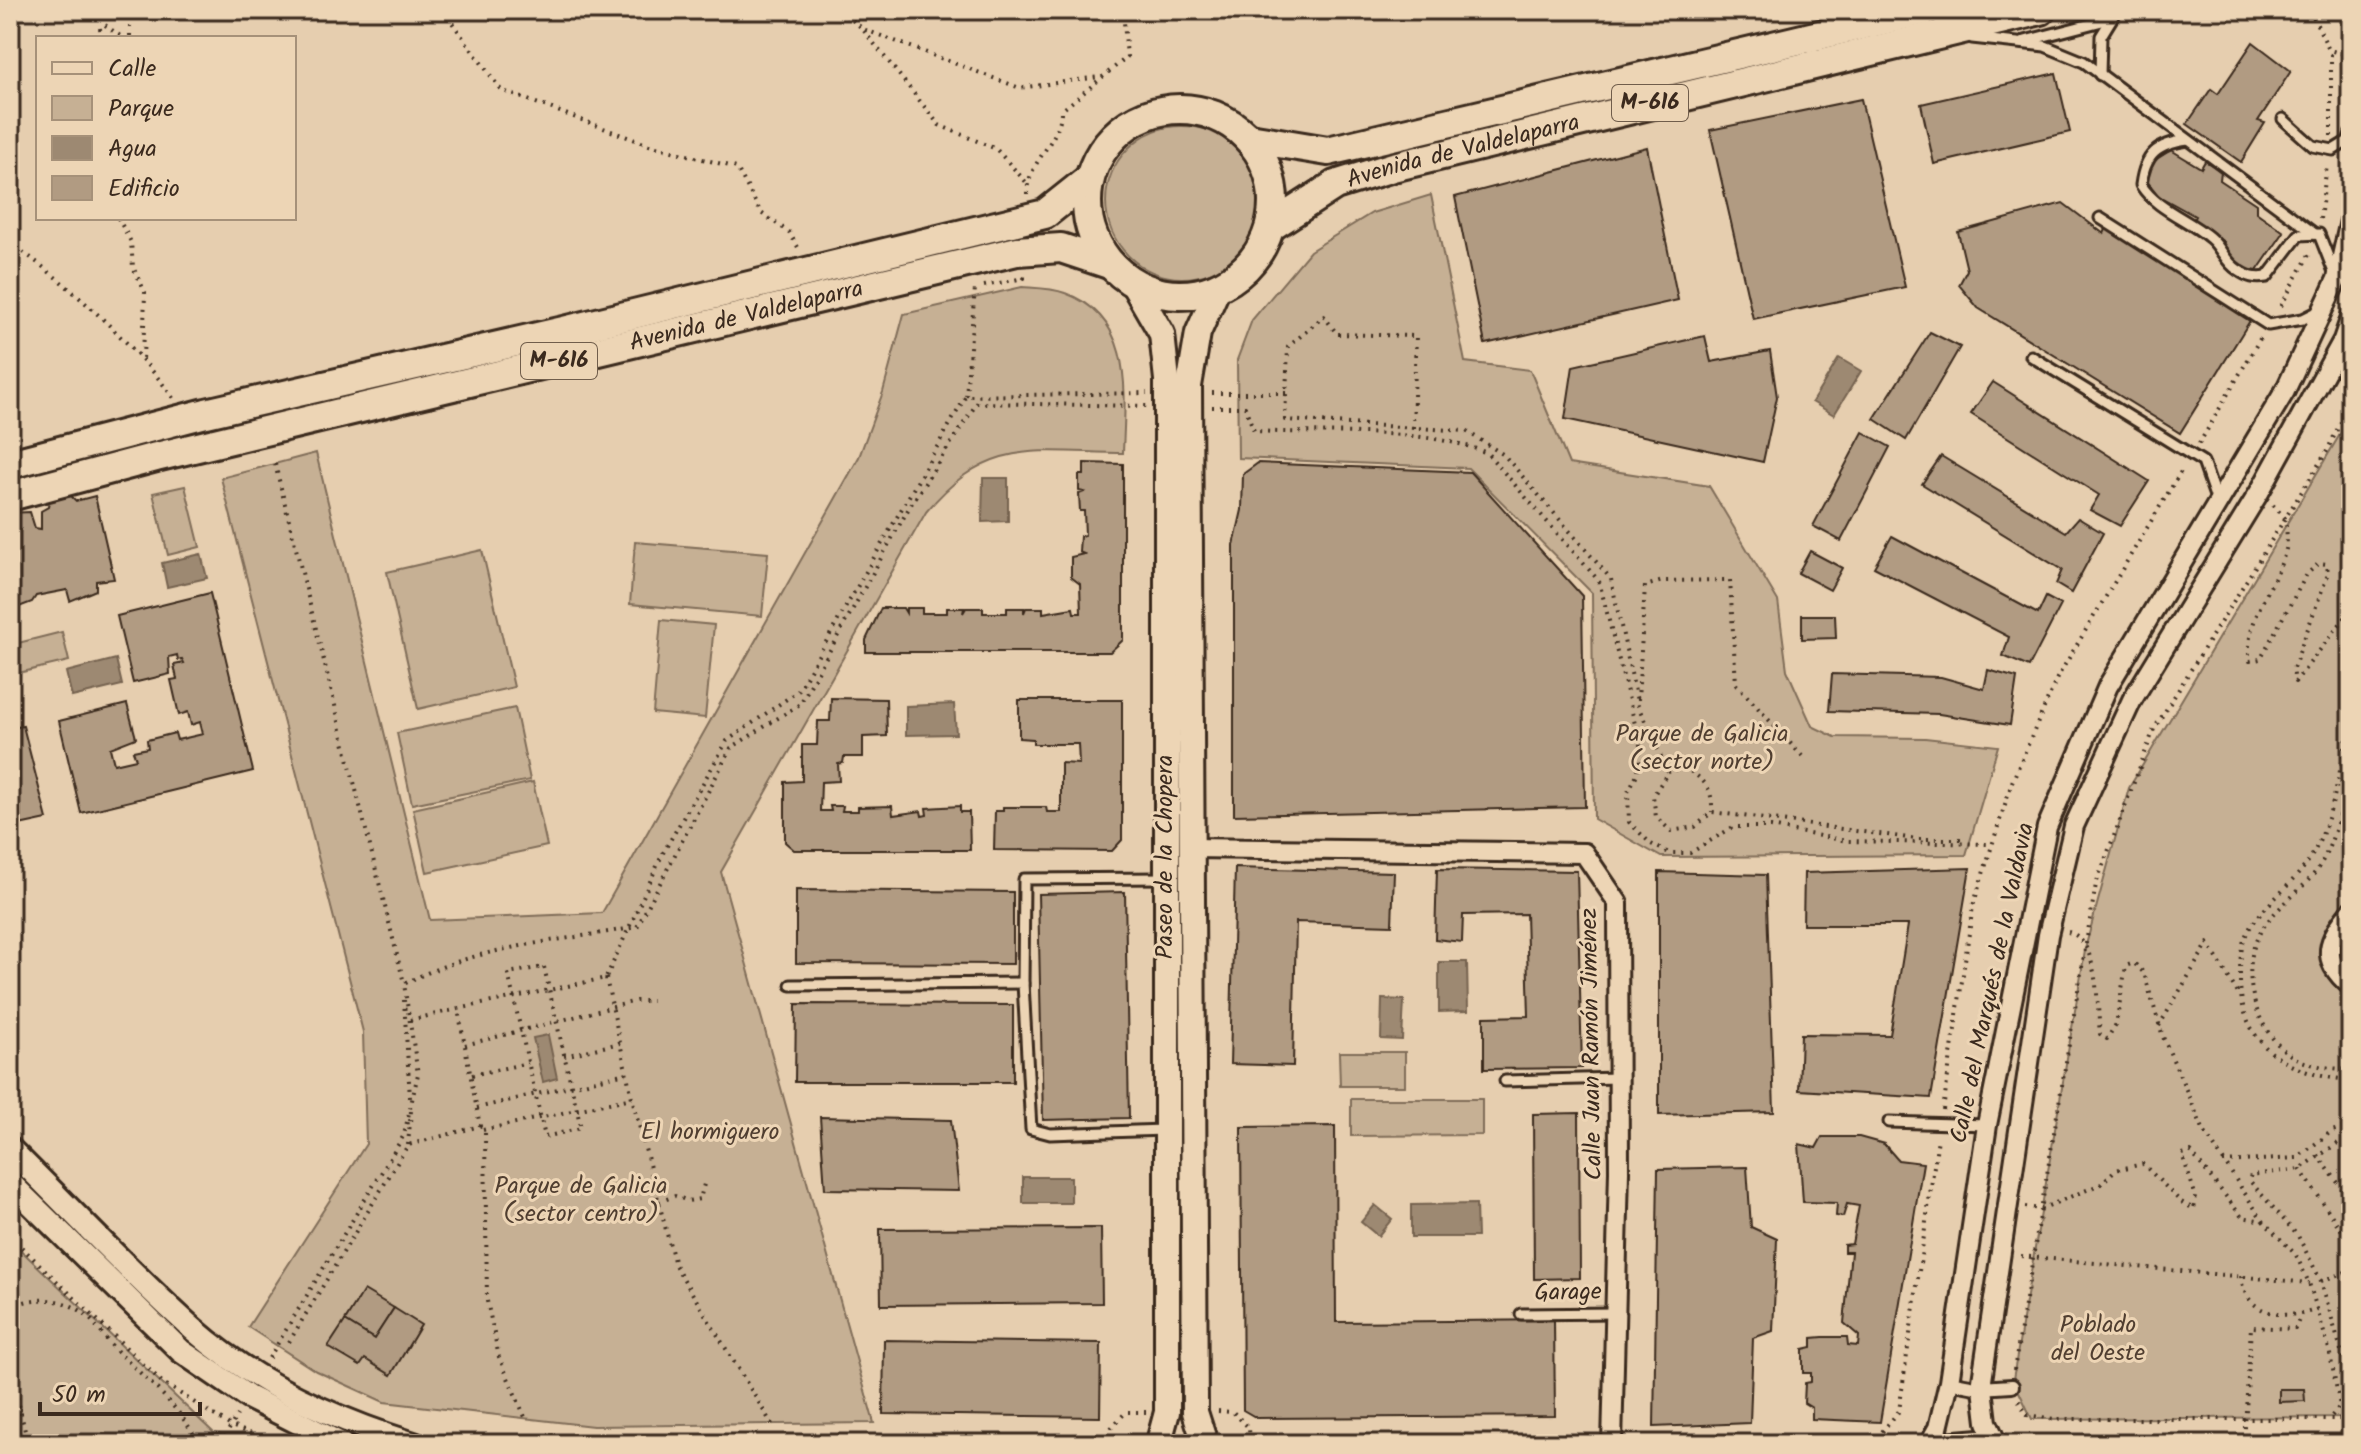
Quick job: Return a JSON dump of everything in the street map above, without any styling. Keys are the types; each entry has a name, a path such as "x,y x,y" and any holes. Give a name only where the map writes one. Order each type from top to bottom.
{"highway":[{"name":"Avenida de Valdelaparra","path":"1249,138 1328,151 1925,10"},
{"name":"Avenida de Valdelaparra","path":"1270,227 1335,185 1393,167 2041,10"},
{"name":"M-616","path":"1171,109 1200,110 1226,121 1249,138 1266,165 1273,195 1270,227 1259,252 1241,273 1218,288 1190,296 1161,294 1133,284 1109,264 1093,238 1086,209 1089,179 1101,152 1119,131 1143,116 1171,109"},
{"name":"Avenida de Valdelaparra","path":"10,464 206,413 813,272 1045,214 1089,179"},
{"name":"Avenida de Valdelaparra","path":"10,496 156,457 1023,250 1061,248 1109,264"}],"main road":[{"name":"Paseo de la Chopera","path":"1133,284 1162,334 1178,400 1192,848 1195,1412 1208,1440"},
{"name":"Paseo de la Chopera","path":"1156,1441 1167,1412 1165,878 1178,400 1198,333 1218,288"},
{"path":"1156,1441 1174,1433 1208,1440"}],"street":[{"name":"Calle del Marqués de la Valdavia","path":"1929,1444 1938,1428 1949,1382 1987,1125 2047,827 2108,686 2219,506 2285,391 2337,279 2351,216"},
{"name":"Calle del Marqués de la Valdavia","path":"1997,1444 1987,1422 1981,1388 2050,927 2074,826 2132,700 2260,491 2343,340 2351,317"},
{"name":"Calle Juan Ramón Jiménez","path":"1192,848 1584,853 1618,903 1612,1444"},
{"path":"2343,987 2329,948 2334,933 2351,911"},
{"path":"10,1149 195,1330 260,1377 368,1430 414,1444"},
{"path":"10,1183 181,1351 248,1397 341,1444"},
{"path":"1949,1382 1981,1388 2012,1386"},
{"path":"1944,1444 1980,1441 1997,1444"}],"lane":[{"path":"2100,75 2101,36 2117,10"},
{"path":"2022,42 2110,19"},
{"path":"1936,36 2045,46 2084,62 2319,234 2337,279"},
{"path":"2283,119 2313,146 2329,149 2348,141 2351,133"},
{"path":"2188,140 2167,142 2152,151 2143,165 2141,185 2148,197 2213,240 2218,253 2237,270 2255,279 2267,277 2299,235 2315,234"},
{"path":"2100,218 2268,325 2303,319 2325,308"},
{"path":"2031,356 2203,462 2219,506"},
{"path":"1164,1130 1050,1134 1031,1129 1023,983 1024,879 1165,878"},
{"path":"791,985 1023,983"},
{"path":"1505,1081 1618,1078"},
{"path":"1889,1122 1987,1125"},
{"name":"Garage","path":"1521,1314 1615,1313"}],"path":[{"path":"130,10 130,36"},
{"path":"443,10 501,90 649,145 737,168 761,213 789,232 813,272"},
{"path":"840,10 863,29 939,125 996,149 1027,182"},
{"path":"1010,223 1008,212 1027,204 1027,182 1044,146 1061,123 1061,111 1127,57 1123,10"},
{"path":"2310,10 2329,50 2351,56"},
{"path":"101,36 100,28 105,25 120,36"},
{"path":"863,29 1020,88 1102,76"},
{"path":"119,220 131,242 133,267 145,292 143,362"},
{"path":"10,243 41,263 143,362 177,403"},
{"path":"773,1426 675,1265 632,1098 606,978 663,853 727,741 798,691 966,396 974,297"},
{"path":"1413,428 1416,336 1337,334 1324,316 1288,347 1285,420 1413,428 1466,431 1504,455 1611,579 1638,706 1668,772"},
{"path":"404,984 431,969 483,953 637,927 731,748 800,704 910,506 977,403 1178,400 1287,393"},
{"path":"966,396 1178,400 1245,407 1254,431 1344,432 1464,443 1487,453 1599,581 1640,744 1638,772 1628,792 1629,822 1651,844 1669,853 1690,853 1733,827 1771,827 1847,841 1990,844 1973,906 1899,1411 1872,1444"},
{"path":"2351,401 2327,451 2154,729 2096,884 2012,1386 2027,1415 2055,1419 2351,1419"},
{"path":"275,464 404,984 411,1105 408,1145 289,1342"},
{"path":"2260,491 2285,518 2286,547 2255,623 2248,652 2250,661 2260,659 2307,574 2319,563 2327,564 2328,574 2293,669 2295,682 2347,615 2351,614"},
{"path":"1638,706 1645,586 1663,581 1730,580 1736,684 1802,756"},
{"path":"2350,728 2333,799 2315,851 2297,877 2262,911 2246,935 2240,959 2243,1014 2279,1061 2309,1075 2351,1080"},
{"path":"1685,768 1703,778 1713,794 1712,812 1695,827 1671,831 1656,817 1653,796 1668,772 1685,768"},
{"path":"2351,768 2339,816 2319,867 2261,930 2249,961 2256,1008 2274,1041 2292,1056 2316,1066 2351,1070"},
{"path":"1712,812 1917,839 1964,839"},
{"path":"2050,927 2075,933 2086,943 2100,1034 2107,1039 2116,1024 2126,966 2134,963 2144,973 2159,1026 2183,1085 2223,1162 2263,1221 2296,1255 2309,1283 2340,1406 2327,1420"},
{"path":"2159,1026 2208,943 2241,999"},
{"path":"544,967 581,1128 545,1137 513,998 508,973 544,967"},
{"path":"406,1021 606,978"},
{"path":"465,1045 613,1010 636,1001 652,1001"},
{"path":"458,1009 480,1126 485,1133 489,1312 499,1357 525,1417"},
{"path":"564,1056 620,1043"},
{"path":"471,1075 528,1063"},
{"path":"477,1108 626,1073"},
{"path":"485,1133 632,1098"},
{"path":"269,1358 381,1177 404,1135 411,1105"},
{"path":"2223,1162 2297,1158 2332,1131 2351,1125"},
{"path":"408,1145 480,1126"},
{"path":"2249,1180 2251,1175 2300,1169 2351,1134"},
{"path":"2007,1204 2041,1209 2101,1184 2115,1170 2143,1164 2181,1202 2194,1209 2196,1197 2182,1154 2191,1152 2242,1217 2263,1221"},
{"path":"2318,1155 2351,1201"},
{"path":"2300,1169 2351,1244"},
{"path":"2236,1180 2249,1180 2298,1236 2321,1281 2351,1385"},
{"path":"659,1202 675,1196 688,1201 700,1199 704,1184"},
{"path":"2000,1254 2309,1283"},
{"path":"2321,1281 2351,1270"},
{"path":"2241,1276 2242,1289 2255,1305 2277,1317 2301,1315 2318,1309"},
{"path":"10,1309 23,1300 41,1298 84,1313 124,1357 168,1396 196,1438 192,1444"},
{"path":"2244,1444 2251,1327 2295,1329 2301,1315"},
{"path":"10,1366 28,1444"},
{"path":"221,1444 231,1426 277,1444"},
{"path":"1111,1428 1111,1444"},
{"path":"1249,1428 1250,1444"}],"green space":[{"path":"1182,126 1211,131 1236,148 1253,173 1258,202 1253,231 1236,256 1211,273 1182,278 1153,273 1128,256 1111,231 1106,202 1111,173 1128,148 1153,131"},
{"name":"Parque de Galicia (sector norte)","path":"1431,195 1465,362 1530,370 1569,464 1709,486 1778,601 1787,670 1812,726 1835,737 1925,738 1998,746 1966,855 1661,857 1594,819 1592,593 1468,468 1238,458 1237,360 1252,320 1310,251 1372,213"},
{"name":"Parque de Galicia (sector centro)","path":"1022,287 1065,293 1088,305 1104,320 1115,339 1121,360 1125,407 1123,453 1038,451 1015,454 971,471 949,488 926,512 721,872 874,1423 593,1426 384,1402 316,1371 248,1327 366,1144 363,1032 221,478 316,453 430,920 602,913 859,457 883,392 904,314"},
{"name":"Poblado del Oeste","path":"2351,416 2351,1417 2032,1419 2013,1379 2086,945 2129,788"},
{"path":"185,486 200,547 168,555 153,493"},
{"path":"635,542 768,553 762,616 630,604"},
{"path":"482,550 514,687 418,709 387,572"},
{"path":"661,620 714,625 705,718 653,713"},
{"path":"62,632 69,661 10,675 10,645"},
{"path":"515,708 530,780 412,804 397,733"},
{"path":"533,782 547,846 427,872 413,809"},
{"path":"1339,1052 1405,1052 1405,1086 1340,1086"},
{"path":"1351,1099 1482,1099 1482,1135 1351,1136"},
{"path":"10,1240 214,1433 253,1444 10,1444"}],"water":[{"path":"1839,358 1861,371 1834,415 1812,402"},
{"path":"983,478 1008,478 1008,521 982,522"},
{"path":"201,554 207,578 167,587 162,563"},
{"path":"116,659 122,685 72,697 66,672"},
{"path":"954,704 956,734 906,735 906,706"},
{"path":"1439,962 1467,962 1468,1011 1439,1012"},
{"path":"1382,999 1404,1000 1402,1040 1381,1039"},
{"path":"548,1035 557,1078 543,1082 533,1038"},
{"path":"1023,1177 1071,1177 1071,1203 1023,1203"},
{"path":"1476,1204 1477,1237 1411,1237 1411,1205"},
{"path":"1375,1205 1392,1219 1378,1236 1361,1222"}],"building":[{"path":"2253,42 2291,71 2258,121 2265,123 2241,162 2187,124 2211,89 2218,94"},
{"path":"2056,73 2070,132 1934,164 1921,104"},
{"path":"1861,99 1905,287 1753,319 1710,130"},
{"path":"1647,147 1678,300 1485,344 1455,197"},
{"path":"2171,150 2201,168 2205,161 2221,171 2220,180 2256,204 2256,212 2284,232 2257,271 2243,269 2222,248 2224,242 2192,221 2195,216 2159,196 2147,181 2152,162"},
{"path":"2063,203 2104,234 2107,227 2251,319 2180,433 1978,308 1959,285 1967,270 1958,232"},
{"path":"1930,332 1960,347 1906,440 1874,419"},
{"path":"1705,336 1711,362 1770,351 1777,397 1763,462 1565,419 1573,366"},
{"path":"1993,382 2149,481 2120,526 2090,510 2099,495 1971,414"},
{"path":"1863,432 1890,447 1841,541 1813,526"},
{"path":"1941,456 2066,532 2078,518 2103,533 2071,593 2056,584 2062,570 1922,484"},
{"path":"1084,463 1123,464 1123,640 1110,652 866,652 866,640 881,608 903,608 906,613 906,608 922,608 922,613 947,613 947,608 964,608 963,613 966,608 983,608 983,613 1007,613 1007,608 1024,608 1024,613 1026,608 1043,608 1043,613 1073,608 1074,613 1081,613 1080,584 1071,577 1071,557 1084,554 1079,552 1080,536 1085,535 1084,511 1080,511 1079,494 1084,492 1079,491 1079,475 1084,475"},
{"path":"1258,463 1470,472 1582,596 1585,807 1234,815 1234,545 1242,510 1243,474"},
{"path":"71,496 76,501 95,496 114,579 96,581 96,590 70,601 67,590 36,596 32,602 11,610 10,513 30,512 35,528 41,529 41,511 48,507 49,501"},
{"path":"1892,536 2038,614 2046,597 2061,605 2029,667 2003,656 2009,637 1874,567"},
{"path":"1810,551 1842,568 1830,590 1798,573"},
{"path":"210,593 253,771 81,813 59,721 127,704 136,738 110,748 114,764 136,759 133,751 148,748 147,740 175,733 177,740 203,734 200,722 191,725 188,712 179,715 171,680 177,679 174,665 184,663 182,659 178,660 177,655 169,657 170,674 133,683 117,616"},
{"path":"1802,615 1835,615 1836,638 1802,639"},
{"path":"1988,670 2017,678 2010,725 1939,714 1829,711 1832,674 1941,677 1984,689"},
{"path":"831,698 886,699 887,736 863,737 863,757 844,757 843,763 838,764 839,781 821,782 820,811 831,811 830,806 843,806 842,811 858,811 858,807 892,806 893,815 921,811 922,816 927,815 926,808 960,806 960,812 969,812 970,850 794,850 785,842 785,782 802,781 802,745 817,745 818,721 830,721"},
{"path":"1019,700 1122,700 1122,840 1112,851 994,850 995,811 1003,811 1003,807 1046,807 1047,812 1061,812 1061,763 1079,764 1078,744 1033,744 1033,739 1019,738"},
{"path":"23,726 47,819 10,827 10,728"},
{"path":"1235,868 1394,872 1392,925 1296,922 1293,1066 1230,1064"},
{"path":"1970,868 1931,1098 1799,1090 1801,1034 1890,1035 1908,925 1803,925 1804,873"},
{"path":"1437,869 1577,871 1582,1068 1484,1069 1484,1017 1529,1016 1526,914 1463,915 1462,942 1435,939"},
{"path":"1659,872 1766,875 1774,1112 1659,1115"},
{"path":"796,890 1013,892 1013,964 796,963"},
{"path":"1125,892 1129,1118 1043,1120 1038,894"},
{"path":"796,1004 1013,1005 1013,1082 795,1082"},
{"path":"1579,1113 1580,1278 1534,1279 1533,1114"},
{"path":"820,1117 951,1120 959,1191 825,1189"},
{"path":"1335,1126 1336,1322 1554,1320 1555,1416 1257,1418 1243,1410 1241,1127"},
{"path":"1822,1137 1859,1137 1884,1144 1898,1160 1923,1163 1880,1422 1812,1419 1812,1408 1804,1403 1805,1383 1811,1382 1811,1373 1803,1373 1803,1349 1812,1347 1812,1338 1847,1337 1848,1345 1858,1346 1859,1336 1844,1323 1851,1252 1844,1252 1844,1245 1852,1244 1859,1206 1847,1204 1843,1217 1836,1216 1837,1203 1803,1202 1799,1144 1816,1148"},
{"path":"1747,1167 1751,1227 1777,1239 1773,1331 1753,1338 1750,1423 1654,1427 1658,1169"},
{"path":"1101,1228 1102,1303 881,1305 880,1229"},
{"path":"364,1290 394,1308 374,1339 345,1321"},
{"path":"394,1308 421,1325 391,1375 365,1359 360,1366 328,1347 345,1321 374,1339"},
{"path":"884,1340 1101,1343 1100,1417 883,1414"},
{"path":"2279,1389 2304,1389 2305,1401 2279,1402"}],"park label":[{"name":"El hormiguero","path":"710,1132"}]}
